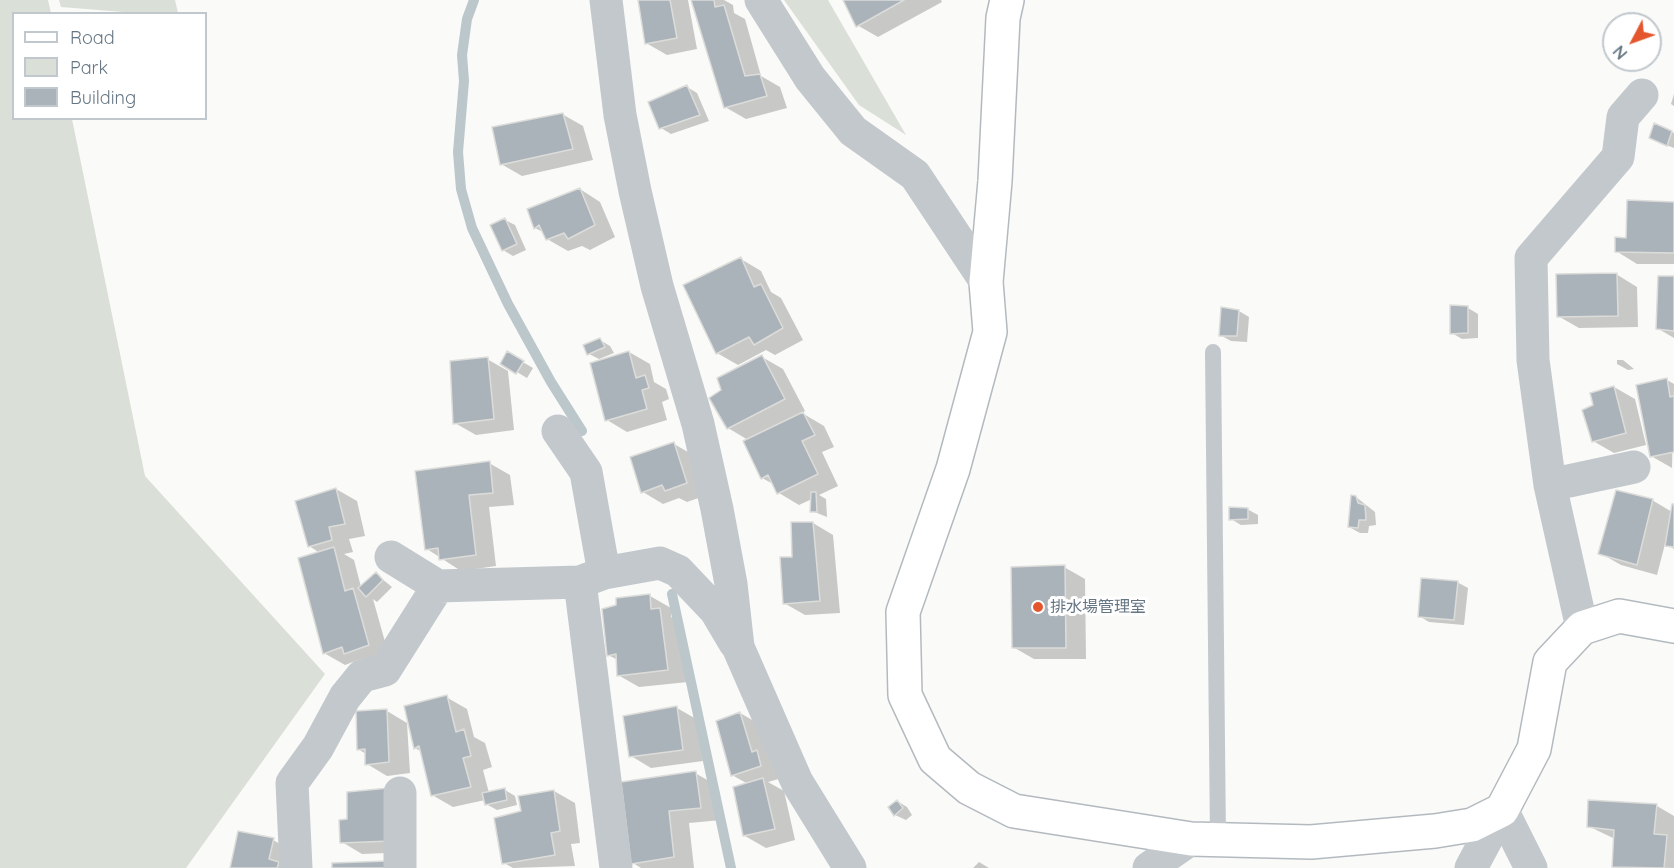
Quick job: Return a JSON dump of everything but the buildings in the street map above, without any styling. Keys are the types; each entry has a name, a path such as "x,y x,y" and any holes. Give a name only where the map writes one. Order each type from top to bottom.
{"street":[{"path":"606,0 620,115 635,191 657,286 698,424 717,508 731,584 738,647"},
{"path":"761,0 810,78 853,131 915,175 986,282"},
{"path":"1007,0 1003,18 995,181 986,282 990,332 953,469 903,612 905,695 935,759 969,788 1014,811 1205,839 1311,842 1435,831 1472,825 1502,810"},
{"path":"1582,628 1550,485 1533,360 1531,258 1618,157 1623,117 1642,95"},
{"path":"558,431 586,472 592,578 616,868"},
{"path":"1550,485 1634,468"},
{"path":"391,557 438,585 592,578 660,563 678,571 716,611 738,647 797,782 850,868"},
{"path":"296,868 292,783 318,747 345,697 362,676 385,670 438,585"},
{"path":"1471,868 1534,749 1550,662 1582,628 1619,616 1674,626"},
{"path":"400,793 400,868"},
{"path":"1502,810 1531,868"},
{"path":"1149,868 1205,839"}],"lane":[{"path":"1205,839 1213,352"}],"green space":[{"path":"0,0 48,0 51,12 12,12 12,120 72,120 145,476 325,674 186,868 0,868"},
{"path":"59,0 175,0 178,12 124,12 61,7"},
{"path":"784,0 828,0 906,135 859,105"}],"waterway":[{"path":"474,0 467,19 462,55 464,81 458,152 461,189 472,228 508,304 551,382 582,431"},
{"path":"672,594 731,868"}],"place":[{"name":"排水場管理室","path":"1038,607"}]}
